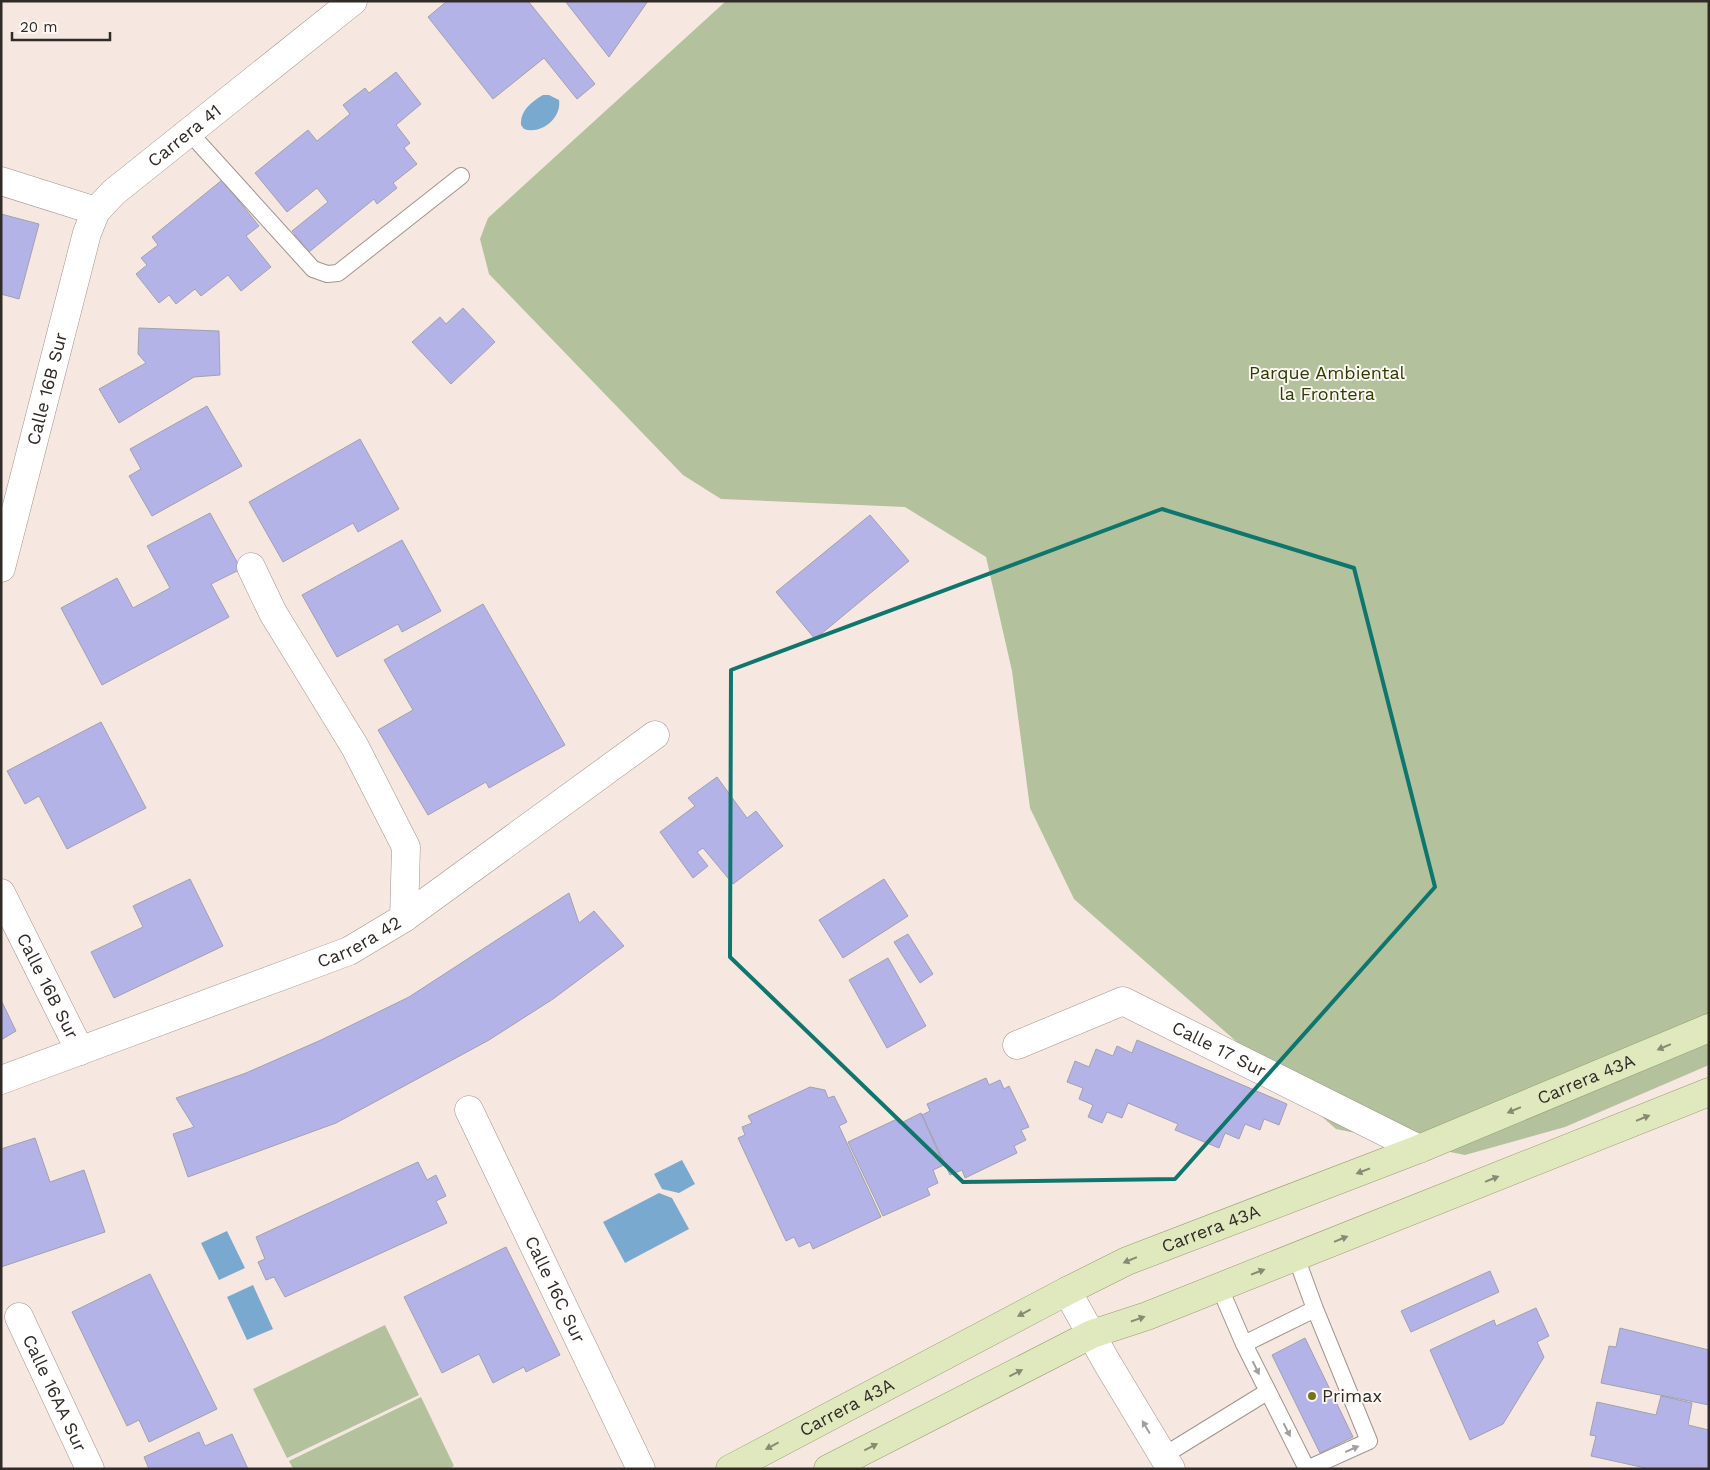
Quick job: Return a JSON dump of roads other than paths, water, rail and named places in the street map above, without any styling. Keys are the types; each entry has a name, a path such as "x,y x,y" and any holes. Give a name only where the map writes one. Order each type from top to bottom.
{"main road":[{"name":"Carrera 43A","path":"730,1469 1067,1290 1127,1261 1419,1149 1709,1028"},
{"path":"828,1469 1092,1334 1147,1316 1709,1092"}],"street":[{"name":"Carrera 41","path":"96,211 114,192 353,1"},
{"path":"1,181 96,211"},
{"name":"Calle 16B Sur","path":"1,568 87,233 96,211"},
{"name":"Carrera 42","path":"1,1080 349,951 404,918 406,847 355,747 273,612 251,567"},
{"path":"404,918 656,736"},
{"name":"Calle 16B Sur","path":"1,893 80,1051"},
{"name":"Calle 17 Sur","path":"1017,1046 1123,1001 1419,1149"},
{"name":"Calle 16C Sur","path":"469,1110 641,1469"},
{"path":"1067,1290 1106,1361 1167,1462"},
{"name":"Calle 16AA Sur","path":"18,1317 90,1469"}],"lane":[{"path":"189,132 313,269 327,274 338,273 461,176"},
{"path":"1220,1286 1244,1344 1307,1469 1369,1441 1315,1309 1296,1257"},
{"path":"1244,1344 1315,1309"},
{"path":"1167,1462 1268,1392"}],"water":[{"path":"543,95 549,95 559,100 559,107 554,119 537,130 524,129 521,125 521,120 524,111"},
{"path":"682,1160 695,1184 679,1193 662,1189 654,1174"},
{"path":"659,1193 672,1198 689,1229 625,1263 603,1222"},
{"path":"227,1231 245,1268 219,1280 201,1243"},
{"path":"253,1285 273,1329 247,1340 227,1297"}],"place":[{"name":"Primax","path":"1312,1396"}],"park label":[{"name":"Parque Ambiental la Frontera","path":"1327,383"}]}
